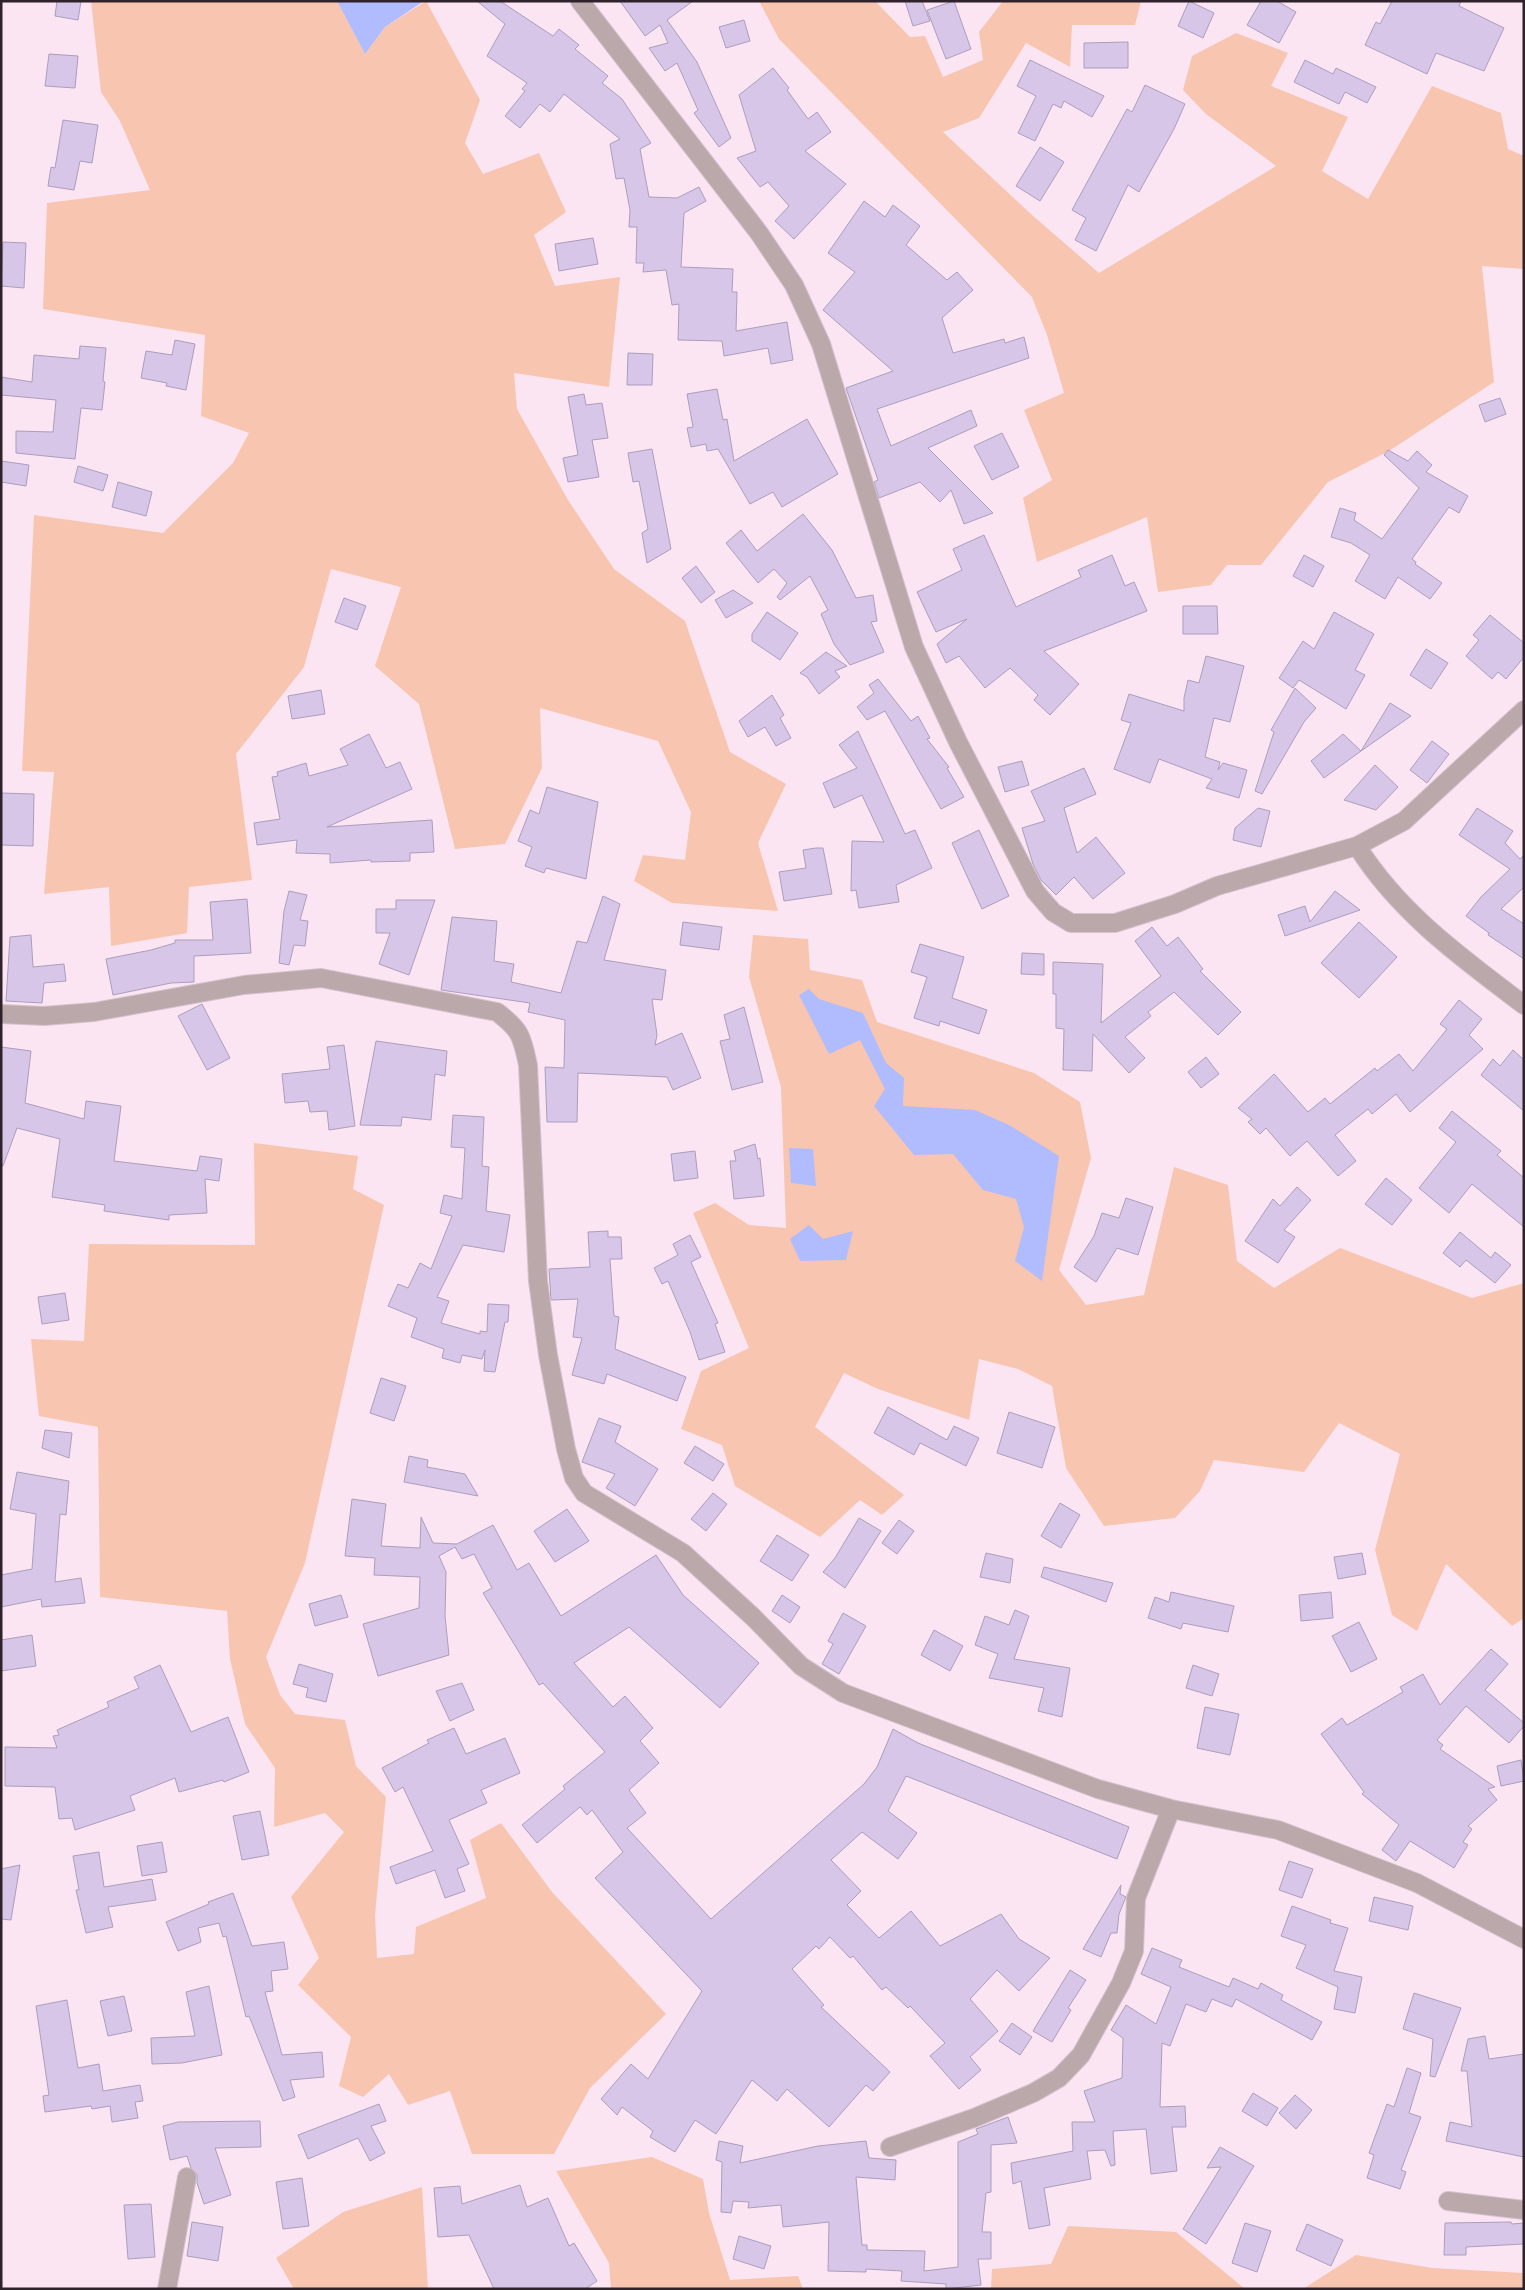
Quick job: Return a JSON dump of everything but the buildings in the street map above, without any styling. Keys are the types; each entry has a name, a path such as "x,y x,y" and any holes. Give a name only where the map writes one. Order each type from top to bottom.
{"street":[{"path":"580,1 759,233 794,285 821,344 914,647 958,742 1035,891 1054,912 1071,923 1114,924 1175,904 1217,886 1357,846 1404,821 1524,710"},
{"path":"1357,846 1392,894 1430,932 1524,1004"},
{"path":"1,1014 44,1016 94,1012 244,985 321,978 498,1012 515,1026 523,1044 528,1065 538,1281 548,1354 566,1449 574,1478 584,1493 683,1553 753,1617 801,1666 843,1692 1098,1789 1171,1809 1278,1830 1417,1883 1524,1939"},
{"path":"890,2147 974,2118 1033,2093 1059,2078 1081,2054 1121,1983 1134,1950 1136,1898 1171,1809"},
{"path":"167,2289 187,2177"},
{"path":"1448,2201 1524,2210"}],"shaded area":[{"path":"91,1 337,1 365,54 385,27 426,1 480,100 465,143 483,174 539,153 566,212 534,235 555,286 620,277 609,387 514,373 517,409 568,500 614,569 685,621 730,752 786,784 758,843 778,911 672,903 634,881 643,855 685,860 691,812 658,741 540,708 542,768 505,844 455,849 419,704 375,666 401,587 331,569 304,667 236,754 252,880 189,887 187,933 111,946 109,887 44,894 54,772 22,771 34,515 163,533 233,463 249,433 201,416 205,335 43,309 47,203 150,190 120,121 101,92"},
{"path":"759,1 875,1 910,37 925,36 943,77 983,60 979,32 1003,1 1141,1 1135,25 1072,25 1070,67 1026,43 979,118 943,132 1032,215 1099,273 1276,166 1206,114 1183,90 1192,56 1236,33 1288,53 1271,86 1348,117 1322,171 1368,199 1432,86 1501,113 1508,149 1524,156 1524,269 1482,266 1494,382 1389,451 1328,482 1261,565 1227,565 1211,585 1158,592 1147,517 1037,562 1023,498 1052,480 1024,410 1064,393 1047,335 1032,297 779,39"},
{"path":"753,935 808,939 810,970 862,980 877,1022 1034,1073 1080,1102 1091,1158 1059,1270 1086,1305 1144,1295 1174,1167 1228,1185 1237,1261 1274,1288 1340,1248 1472,1298 1524,1283 1524,1618 1512,1626 1446,1564 1417,1631 1392,1615 1375,1550 1400,1454 1339,1423 1304,1472 1214,1460 1200,1491 1175,1518 1104,1526 1066,1468 1052,1386 1018,1369 979,1359 969,1420 878,1389 844,1373 815,1427 904,1495 882,1515 860,1500 820,1537 735,1486 722,1445 681,1429 701,1371 749,1348 693,1213 715,1203 749,1225 786,1228 781,1087 749,977"},
{"path":"254,1143 358,1156 353,1189 384,1205 305,1563 266,1657 280,1695 295,1714 345,1720 356,1766 386,1797 375,1915 377,1958 414,1954 416,1927 486,1898 470,1840 501,1823 552,1892 666,2014 590,2088 554,2154 472,2154 450,2091 408,2105 389,2074 363,2097 339,2086 351,2037 298,1985 319,1958 291,1897 344,1832 325,1813 274,1827 275,1768 245,1724 230,1659 227,1611 100,1597 98,1427 39,1416 31,1339 84,1341 89,1244 255,1245"},
{"path":"652,2157 703,2179 709,2213 730,2280 798,2276 803,2289 611,2289 609,2263 556,2171"},
{"path":"422,2187 428,2289 294,2289 276,2258 343,2212"},
{"path":"1068,2226 1176,2232 1245,2289 991,2289 992,2269 1051,2264"},
{"path":"1356,2255 1432,2268 1524,2273 1524,2289 1303,2289"}],"water":[{"path":"337,1 424,1 385,27 365,54"},
{"path":"809,989 819,999 863,1013 886,1063 904,1078 903,1106 975,1110 1009,1125 1059,1156 1042,1281 1015,1261 1024,1227 1016,1199 983,1190 953,1154 914,1155 874,1106 885,1089 860,1040 829,1054 799,995"},
{"path":"789,1148 813,1149 816,1186 791,1183"},
{"path":"809,1225 823,1239 853,1231 846,1260 800,1261 790,1239"}]}
